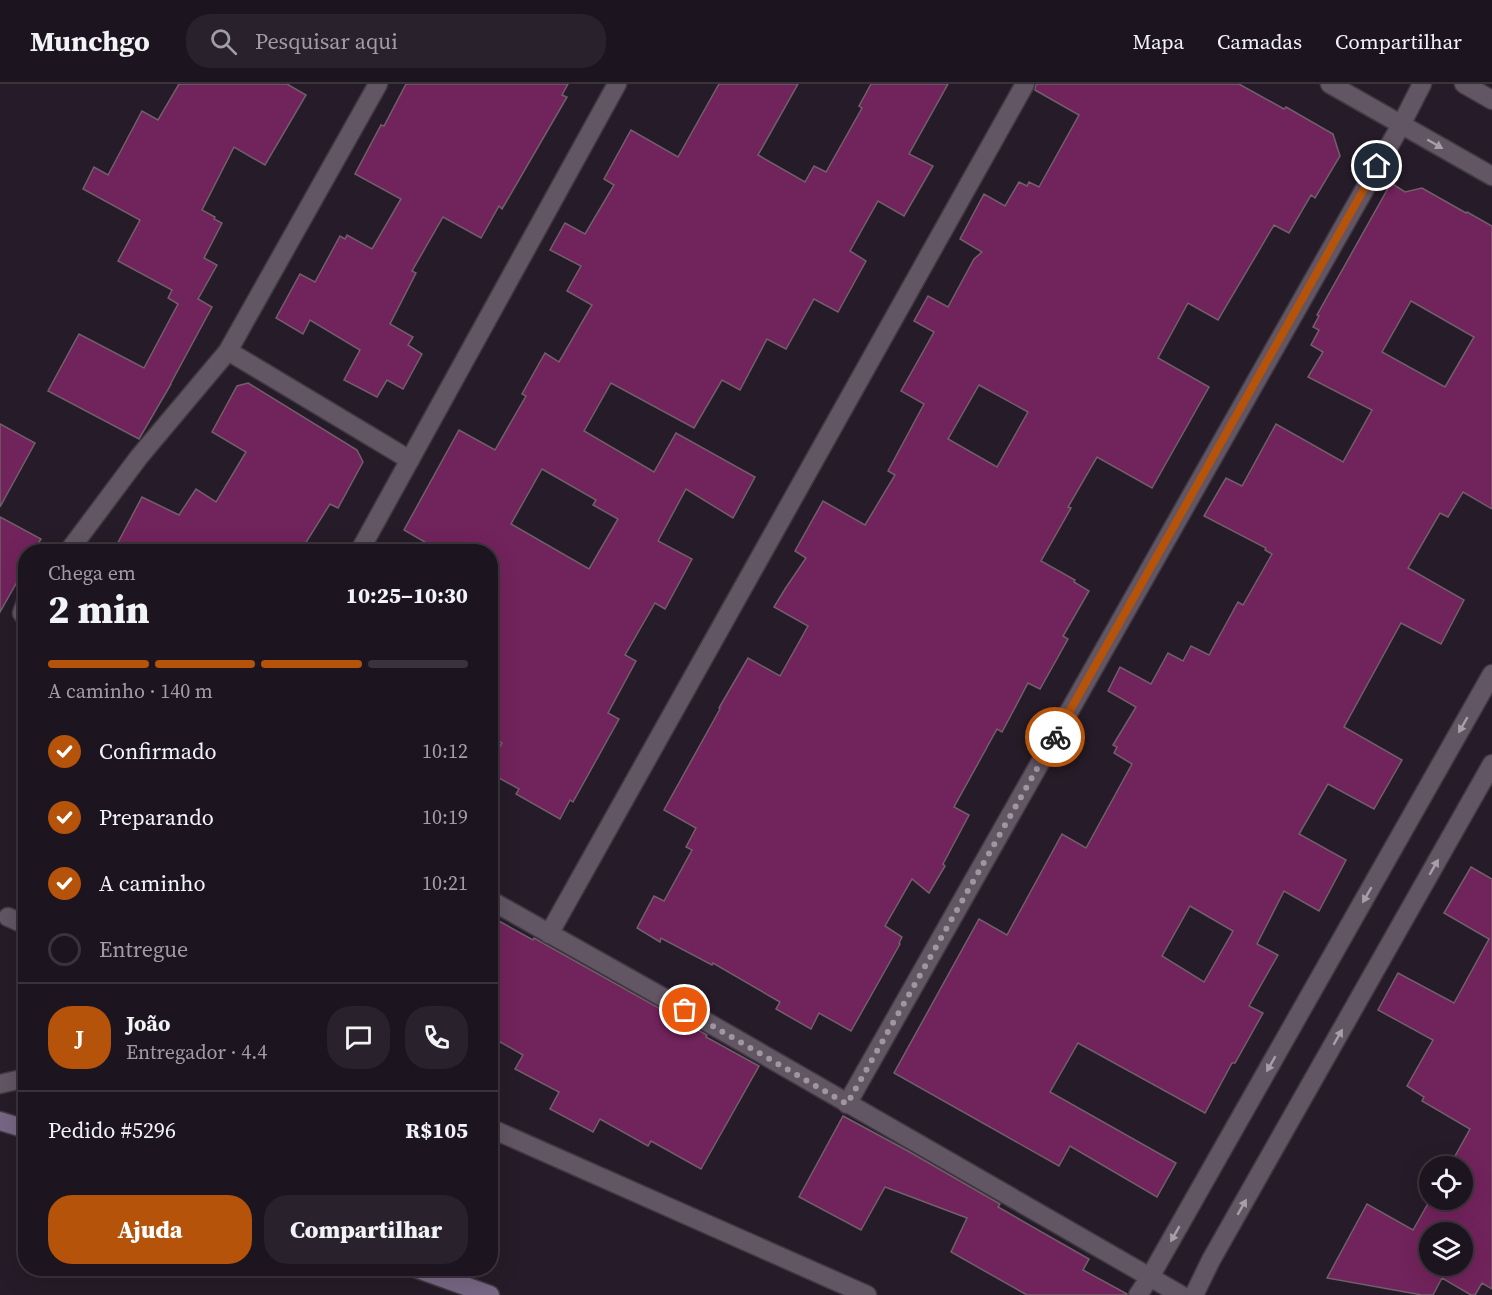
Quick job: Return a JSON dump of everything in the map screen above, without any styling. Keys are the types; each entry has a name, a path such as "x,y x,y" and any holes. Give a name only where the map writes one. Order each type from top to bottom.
{"main road":[{"path":"0,1121 18,1127"},
{"path":"437,1276 490,1295"}],"street":[{"path":"74,544 139,457 228,351 378,84"},
{"path":"363,544 617,84"},
{"path":"549,934 1025,84"},
{"path":"1330,84 1492,176"},
{"path":"847,1104 1401,125 1422,84"},
{"path":"1464,84 1492,100"},
{"path":"228,351 410,460"},
{"path":"1138,1295 1492,674"},
{"path":"1194,1295 1211,1260 1492,764"},
{"path":"498,905 1181,1295"},
{"path":"8,917 18,921"},
{"path":"0,1084 18,1080"},
{"path":"498,1132 867,1295"}],"building":[{"path":"179,84 287,84 306,95 265,165 234,147 202,210 222,223 204,258 217,265 198,299 212,307 139,439 48,391 79,334 144,368 178,304 168,298 172,290 118,261 140,220 83,189 94,167 108,175 142,111 158,120"},
{"path":"406,84 568,84 562,95 567,97 502,209 499,206 481,238 443,217 412,271 416,273 390,324 413,337 408,345 422,354 403,389 387,380 377,397 344,380 360,350 310,320 303,334 276,318 300,274 315,282 340,236 345,239 347,235 372,249 401,199 355,174"},
{"path":"719,84 798,84 758,155 805,182 814,166 826,172 862,108 859,106 871,84 948,84 909,154 933,166 904,216 878,201 850,251 866,261 838,312 814,299 786,349 767,339 740,390 722,380 694,428 611,383 584,431 654,472 676,433 755,477 733,518 686,489 658,541 692,559 665,609 655,603 625,655 636,661 608,713 619,719 573,802 570,800 560,819 516,794 519,789 498,777 498,750 502,743 498,741 498,544 428,544 404,530 459,430 495,450 526,396 522,394 545,353 559,362 592,305 567,291 581,266 550,250 565,223 585,234 614,185 604,179 631,130 678,157","holes":["542,469 596,500 593,505 618,519 589,569 511,524"]},
{"path":"1036,84 1239,84 1333,134 1340,156 1315,198 1311,195 1289,233 1274,225 1218,320 1188,303 1158,358 1209,387 1152,488 1097,457 1068,507 1071,508 1041,561 1075,580 1074,582 1089,591 1063,636 1068,639 1040,689 1028,683 1002,732 997,729 954,807 969,815 943,864 945,866 929,893 912,879 885,926 902,937 900,944 851,1031 819,1013 811,1029 776,1009 780,1002 713,963 712,965 661,938 660,942 637,928 654,896 664,901 692,850 686,847 696,828 664,810 748,658 780,676 808,626 774,607 806,558 795,551 823,501 865,525 895,475 888,471 924,404 901,391 934,332 914,321 928,296 948,307 974,259 982,252 960,239 984,194 1005,206 1019,182 1027,186 1029,182 1039,187 1079,115 1035,90","holes":["979,385 1028,412 997,467 948,439"]},
{"path":"1391,183 1405,192 1422,188 1492,226 1492,509 1463,492 1448,517 1440,513 1408,568 1464,600 1441,644 1401,623 1344,727 1402,760 1374,809 1328,784 1299,834 1346,860 1319,911 1284,891 1257,944 1278,955 1249,1006 1263,1013 1205,1113 1078,1043 1050,1092 1176,1163 1157,1197 1070,1146 1059,1166 894,1073 979,919 1007,935 1062,834 1086,848 1132,764 1114,753 1117,747 1113,745 1136,707 1108,691 1120,667 1151,684 1168,653 1183,661 1191,646 1209,655 1238,602 1243,605 1272,554 1265,550 1266,548 1204,516 1226,478 1242,486 1276,424 1343,462 1372,410 1308,377 1323,352 1311,345 1319,330 1313,327 1319,316 1317,315","holes":["1411,301 1474,337 1445,387 1382,352","1190,906 1233,931 1204,982 1162,956"]},
{"path":"248,383 357,450 363,462 338,508 330,504 305,544 117,544 142,497 179,515 196,489 216,502 246,452 212,432 237,386"},
{"path":"0,424 35,443 0,507"},
{"path":"0,517 41,539 38,544 18,544 18,580 0,612"},
{"path":"1471,867 1492,879 1492,1289 1482,1283 1475,1295 1471,1295 1442,1278 1433,1295 1422,1295 1327,1278 1367,1204 1413,1230 1424,1210 1473,1210 1473,1156 1455,1156 1470,1129 1422,1101 1424,1097 1407,1086 1433,1040 1378,1010 1398,973 1454,1003 1489,939 1444,913"},
{"path":"498,920 533,940 534,938 759,1066 701,1169 651,1141 648,1146 600,1119 593,1132 550,1109 559,1092 515,1069 523,1055 498,1041"},
{"path":"843,1116 1000,1204 998,1207 1089,1259 1083,1270 1127,1295 1027,1295 951,1252 967,1218 885,1187 861,1230 799,1197"}],"way so far":[{"path":"685,1010 847,1104 1055,737"}],"route":[{"path":"1055,737 1377,166"}]}
